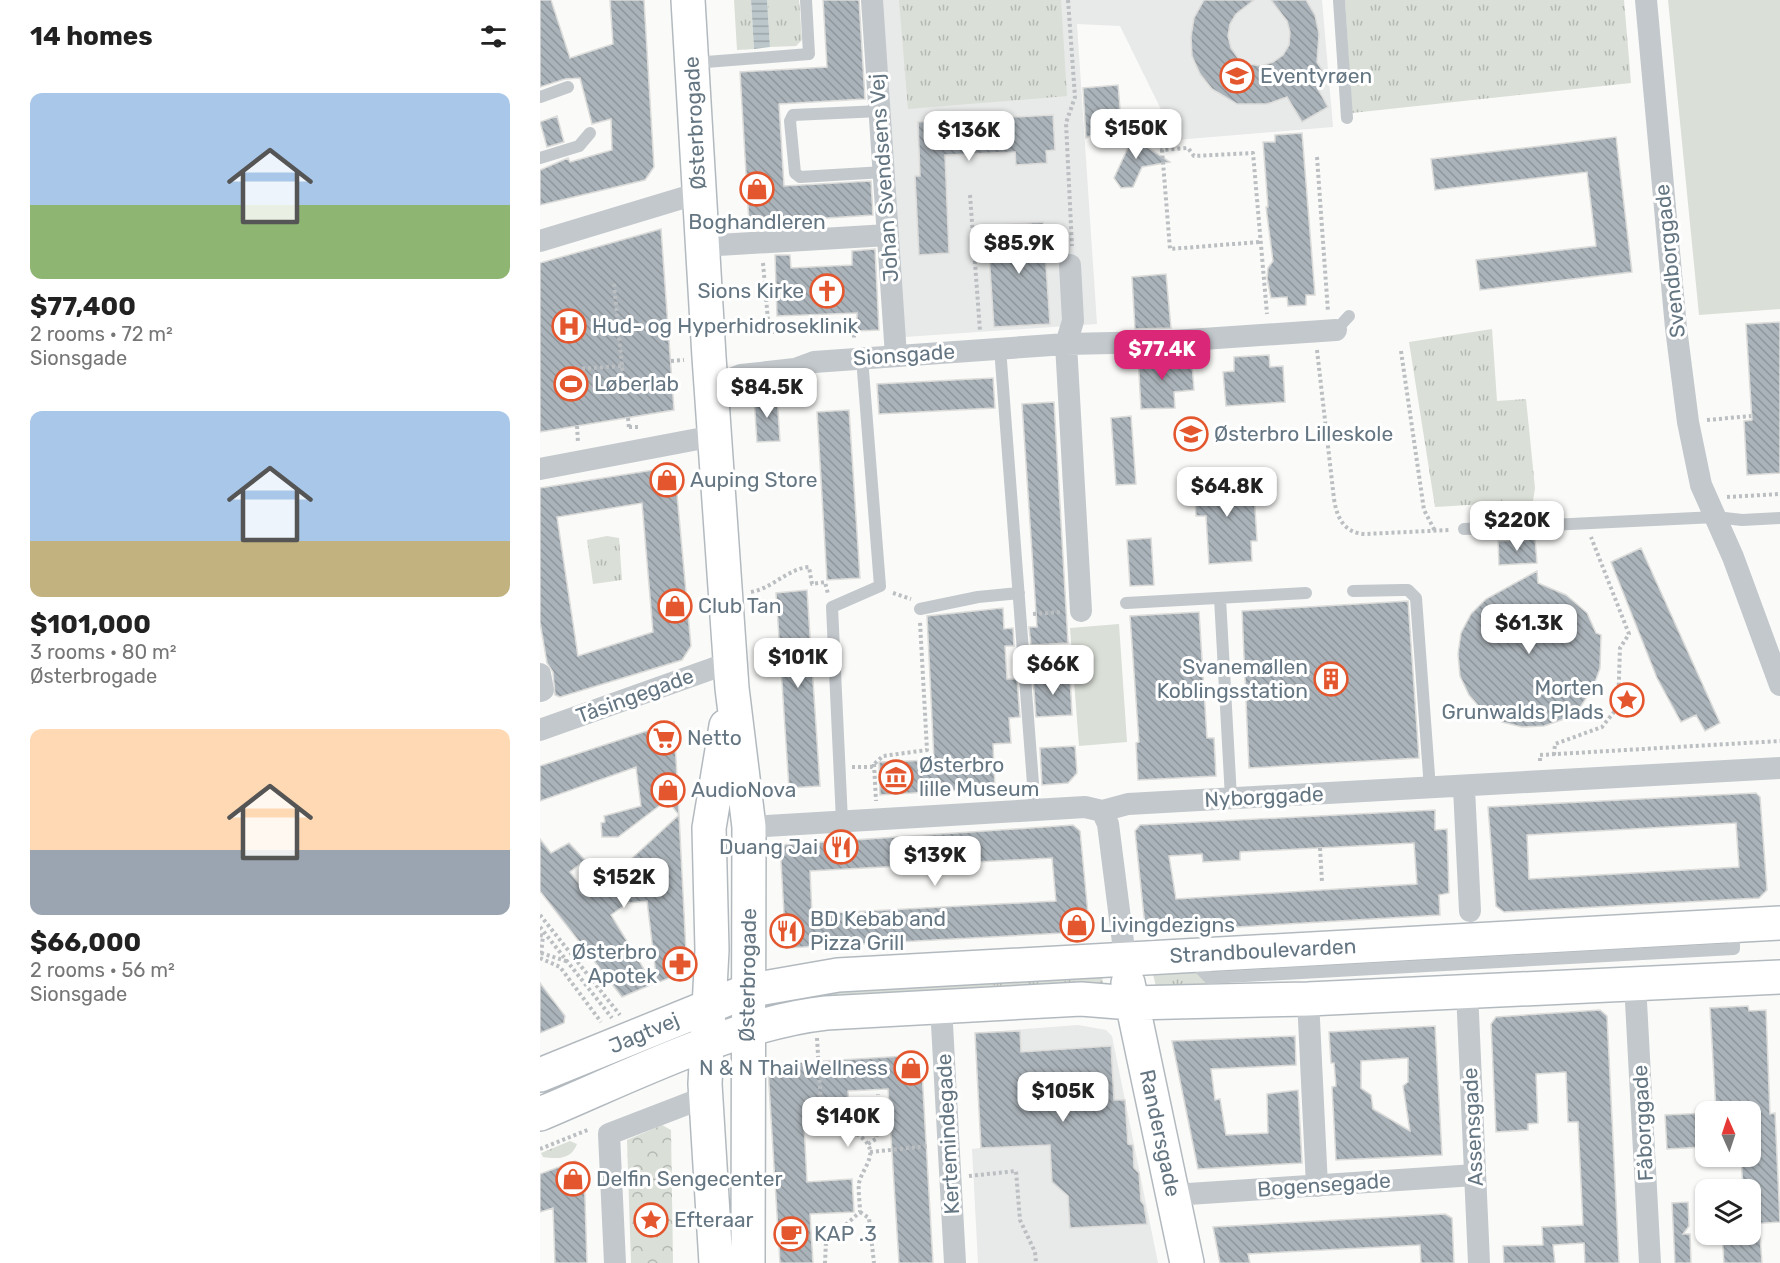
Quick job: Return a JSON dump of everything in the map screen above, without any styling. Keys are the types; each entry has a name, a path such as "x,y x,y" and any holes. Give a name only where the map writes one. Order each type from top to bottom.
{"street":[{"name":"Østerbrogade","path":"688,0 701,246 731,675 749,827 747,1263"},
{"name":"Johan Svendsens Vej","path":"872,0 896,356"},
{"name":"Svendborggade","path":"1646,0 1676,328 1688,422 1701,485 1780,685"},
{"path":"540,241 699,193"},
{"path":"701,246 888,236"},
{"path":"1070,265 1073,321 1066,344 1081,611"},
{"name":"Sionsgade","path":"711,387 741,375 795,369 814,362 1066,344 1159,342 1267,335 1332,327"},
{"path":"540,470 714,436"},
{"path":"540,674 543,690 540,691"},
{"name":"Østerbrogade","path":"716,1263 705,1097 712,950 709,828 731,675"},
{"name":"Tåsingegade","path":"540,730 731,675"},
{"name":"Nyborggade","path":"749,827 1085,807 1102,810 1128,804 1464,788 1780,768"},
{"path":"1464,788 1470,911"},
{"path":"1102,810 1108,824 1125,958"},
{"name":"Strandboulevarden","path":"707,1045 747,1031 816,1014 941,1005 1081,999 1131,1002 1308,999 1467,991 1563,965 1734,925 1780,923"},
{"name":"Strandboulevarden","path":"747,992 838,975 1187,955 1563,965 1635,983 1780,977"},
{"name":"Randersgade","path":"1125,958 1131,1002 1187,1263"},
{"name":"Fåborggade","path":"1635,983 1650,1263"},
{"name":"Assensgade","path":"1467,991 1479,1263"},
{"name":"Jagtvej","path":"540,1075 747,992"},
{"path":"1308,999 1317,1186"},
{"name":"Kertemindegade","path":"941,1005 955,1263"},
{"name":"Jagtvej","path":"540,1114 707,1045"},
{"path":"615,1263 609,1134 705,1097"},
{"name":"Bogensegade","path":"1173,1195 1475,1175"}],"lane":[{"path":"691,63 809,54 806,0"},
{"path":"1339,0 1347,117"},
{"path":"540,97 568,87"},
{"path":"880,111 793,115 790,122 795,173 800,177 884,172"},
{"path":"540,158 579,146 590,133"},
{"path":"990,349 1019,593 1035,810"},
{"path":"842,821 832,607 880,586 858,359"},
{"path":"1464,529 1585,523 1711,507 1742,520 1780,518"},
{"path":"1353,591 1408,590 1416,598 1430,789"},
{"path":"920,609 978,597 1019,593"},
{"path":"1126,603 1306,593"},
{"path":"1221,598 1231,798"}],"path":[{"path":"1068,0 1075,97 1065,123 1073,261 1070,265"},
{"path":"1259,242 1170,249 1162,150 1188,148 1194,156 1253,153 1267,335"},
{"path":"1317,157 1332,327 1334,499 1341,522 1356,534 1464,529"},
{"path":"970,195 990,349"},
{"path":"763,263 769,332 854,327 858,359"},
{"path":"614,284 624,387"},
{"path":"707,339 769,322"},
{"path":"1401,351 1424,510 1435,531"},
{"path":"576,369 623,366"},
{"path":"1688,422 1752,416"},
{"path":"629,427 640,427"},
{"path":"1711,507 1780,494"},
{"path":"1554,755 1555,744 1602,727 1618,707 1620,648 1629,634 1585,523"},
{"path":"727,596 761,590 796,568 809,567 812,584 825,582"},
{"path":"840,766 871,767 883,756 927,750 919,602 880,586"},
{"path":"1020,614 1081,611"},
{"path":"1538,783 1540,755 1780,741"},
{"path":"874,764 878,780 877,819"},
{"path":"1320,848 1322,882"},
{"path":"540,915 633,1038"},
{"path":"540,927 633,1038"},
{"path":"540,935 543,936 540,955"},
{"path":"540,955 569,963"},
{"path":"540,955 560,967 586,1002"},
{"path":"818,1061 822,1121 832,1127 860,1136 868,1144 871,1160 859,1183 860,1212"},
{"path":"868,1144 876,1139 879,1118 878,1094"},
{"path":"540,1149 595,1126 609,1134"},
{"path":"870,1152 927,1147"},
{"path":"950,1175 1016,1171 1020,1220 1035,1252 1036,1263"},
{"path":"825,1263 826,1242 860,1212"},
{"path":"860,1212 869,1218 874,1263"}],"shaded area":[{"path":"751,0 767,0 770,47 754,49"},
{"path":"882,0 1322,0 1333,127 1176,140 1120,26 1077,24 1097,324 905,337"},
{"path":"1078,1025 1106,1030 1112,1036 1158,1263 978,1263 972,1149 981,1148 975,1033"}],"green space":[{"path":"734,0 751,0 754,49 737,50"},
{"path":"767,0 799,0 802,40 796,46 770,47"},
{"path":"899,0 1061,0 1067,96 908,109"},
{"path":"1345,0 1624,0 1631,83 1352,113"},
{"path":"1668,0 1780,0 1780,309 1699,315"},
{"path":"1492,329 1497,401 1526,399 1535,488 1533,501 1435,507 1409,342"},
{"path":"607,536 619,538 622,580 593,584 587,540"},
{"path":"1119,624 1127,742 1079,746 1070,628"},
{"path":"1188,966 1218,988 1550,970 1550,977 1158,995 1152,970"},
{"path":"1101,971 1104,987 817,999 844,989"},
{"path":"662,1125 671,1130 673,1263 631,1263 627,1140"},
{"path":"570,1141 577,1144 567,1156 543,1157 541,1153"}],"building":[{"path":"540,0 551,0 570,58 613,44 610,0 644,0 654,167 645,180 540,205 540,170 568,158 570,162 612,150 611,119 592,124 580,78 565,79 540,87"},
{"path":"823,0 859,0 865,99 779,104 784,186 871,181 873,215 749,223 740,72 827,67"},
{"path":"1204,0 1254,0 1236,14 1230,24 1228,36 1231,48 1238,58 1249,64 1261,66 1283,55 1289,45 1290,32 1287,21 1271,0 1306,0 1315,15 1319,34 1317,62 1326,76 1318,89 1328,107 1302,122 1287,97 1267,104 1237,104 1212,89 1200,74 1192,56 1191,37 1194,18"},
{"path":"1118,85 1121,120 1086,138 1083,88"},
{"path":"1053,115 1055,150 1046,151 1047,163 1016,165 1015,152 945,155 949,253 919,255 915,176 920,176 918,122"},
{"path":"1143,115 1144,145 1170,162 1142,167 1133,187 1121,188 1114,178"},
{"path":"557,116 564,142 547,147 540,122"},
{"path":"1302,133 1315,295 1306,295 1306,305 1288,306 1287,297 1271,298 1267,278 1268,268 1273,261 1266,207 1268,207 1263,142 1275,142 1275,135"},
{"path":"1616,137 1632,272 1480,290 1476,260 1596,246 1587,172 1435,190 1431,159"},
{"path":"1043,222 1050,324 994,327 987,226"},
{"path":"661,229 674,410 540,432 540,263"},
{"name":"Sions Kirke","path":"875,249 879,330 857,331 857,313 777,316 775,255 790,255 791,268 852,265 852,251"},
{"path":"1166,274 1171,328 1135,329 1132,277"},
{"path":"1780,322 1780,473 1747,475 1744,421 1752,420 1746,324"},
{"path":"1172,355 1173,366 1192,365 1194,390 1174,392 1175,408 1141,409 1138,356"},
{"path":"1269,355 1270,367 1283,366 1285,402 1226,406 1223,372 1234,371 1234,357"},
{"path":"993,378 995,408 879,414 877,384"},
{"path":"777,396 780,441 757,442 754,398"},
{"path":"1054,402 1068,643 1031,645 1029,627 1037,627 1022,404"},
{"path":"849,410 860,578 827,580 817,412"},
{"path":"1131,416 1136,484 1116,485 1111,418"},
{"path":"666,468 675,473 691,646 682,660 560,697 555,695 553,672 547,663 540,622 540,488","holes":["642,503 653,632 578,656 557,517"]},
{"path":"1247,478 1248,492 1254,492 1257,541 1251,541 1252,561 1209,564 1206,516 1196,516 1194,480"},
{"path":"1151,538 1154,585 1130,586 1127,540"},
{"path":"1535,539 1537,563 1499,565 1498,541"},
{"path":"1641,548 1720,723 1705,731 1696,715 1681,722 1657,678 1611,562"},
{"path":"1537,571 1538,583 1566,595 1587,613 1596,633 1601,635 1600,668 1593,688 1581,706 1564,719 1544,726 1522,727 1502,722 1483,711 1469,695 1460,676 1458,654 1461,633 1471,614 1486,599"},
{"path":"807,590 820,786 789,788 776,593"},
{"name":"Svanemøllen Koblingsstation","path":"1408,601 1419,758 1249,768 1242,611"},
{"path":"1003,608 1004,629 1013,628 1014,646 1005,646 1007,679 1017,679 1020,717 1009,718 1011,743 993,744 995,788 880,795 879,762 934,760 927,616"},
{"path":"1199,612 1207,738 1214,738 1216,776 1138,780 1136,743 1139,742 1130,616"},
{"path":"1070,676 1072,715 1036,717 1033,678"},
{"path":"674,722 679,815 667,800 618,837 602,837 601,823 605,822 604,816 641,806 636,767 540,801 540,766"},
{"path":"1075,746 1077,773 1068,783 1042,785 1040,748"},
{"path":"1756,793 1760,797 1767,890 1759,898 1504,912 1496,906 1488,807","holes":["1736,823 1739,867 1529,879 1527,835"]},
{"path":"1435,810 1435,830 1447,829 1449,893 1439,895 1440,915 1152,932 1145,926 1135,831 1140,825","holes":["1414,843 1417,884 1176,899 1169,856 1202,854 1203,862 1240,860 1240,852"]},
{"path":"679,815 687,971 657,983 647,901 628,903 611,915 653,984 622,997 540,891 540,839 551,853 569,843 585,860 570,872 589,897 605,882 617,896 617,872"},
{"path":"1073,825 1080,831 1089,924 1083,932 786,948 780,845","holes":["1052,858 1056,901 812,914 810,871"]},
{"path":"540,983 565,1016 564,1023 540,1033"},
{"path":"1748,1006 1749,1011 1766,1010 1770,1114 1775,1113 1780,1222 1761,1223 1761,1179 1742,1179 1742,1167 1761,1167 1761,1101 1715,1101 1710,1008"},
{"path":"1600,1010 1607,1016 1619,1263 1585,1263 1584,1243 1553,1245 1555,1263 1504,1263 1503,1246 1543,1245 1542,1227 1583,1225 1578,1122 1568,1122 1566,1072 1536,1074 1538,1123 1528,1124 1528,1130 1496,1132 1491,1024 1496,1017"},
{"path":"1435,1026 1442,1155 1336,1160 1332,1087 1336,1086 1334,1063 1331,1063 1329,1032","holes":["1408,1058 1408,1082 1403,1086 1410,1131 1373,1109 1371,1095 1361,1088 1361,1061"]},
{"path":"1020,1031 1021,1052 1111,1046 1114,1100 1125,1100 1128,1144 1133,1145 1134,1168 1139,1173 1141,1201 1144,1205 1147,1224 1070,1228 1068,1196 1052,1182 1050,1145 981,1148 975,1033"},
{"path":"1295,1036 1296,1065 1211,1069 1215,1100 1220,1099 1226,1135 1268,1133 1267,1094 1298,1090 1302,1163 1198,1169 1172,1041"},
{"path":"921,1055 933,1263 899,1263 888,1089 848,1091 850,1122 804,1125 807,1182 852,1179 854,1212 810,1214 813,1263 780,1263 768,1069 774,1064"},
{"path":"1695,1114 1695,1148 1667,1149 1665,1115"},
{"path":"575,1161 584,1167 587,1263 555,1263 553,1208 540,1212 540,1174"},
{"path":"1688,1202 1689,1226 1683,1234 1690,1234 1691,1263 1675,1263 1672,1203"},
{"path":"1445,1214 1452,1218 1454,1263 1421,1263 1420,1245 1248,1254 1250,1263 1220,1263 1213,1227"},
{"path":"1723,1245 1761,1245 1762,1263 1724,1263"}],"place":[{"name":"Eventyrøen","path":"1237,76"},
{"name":"Boghandleren","path":"757,189"},
{"name":"Sions Kirke","path":"827,291"},
{"name":"Hud- og Hyperhidroseklinik","path":"569,326"},
{"name":"Løberlab","path":"571,384"},
{"name":"Østerbro Lilleskole","path":"1191,434"},
{"name":"Auping Store","path":"667,480"},
{"name":"Club Tan","path":"675,606"},
{"name":"Svanemøllen Koblingsstation","path":"1331,679"},
{"name":"Morten Grunwalds Plads","path":"1627,700"},
{"name":"Netto","path":"664,738"},
{"name":"Østerbro lille Museum","path":"896,777"},
{"name":"AudioNova","path":"668,790"},
{"name":"Duang Jai","path":"841,847"},
{"name":"Livingdezigns","path":"1077,925"},
{"name":"BD Kebab and Pizza Grill","path":"787,931"},
{"name":"Østerbro Apotek","path":"680,964"},
{"name":"N & N Thai Wellness","path":"911,1068"},
{"name":"Delfin Sengecenter","path":"573,1179"},
{"name":"Efteraar","path":"651,1220"},
{"name":"KAP .3","path":"791,1234"}]}
